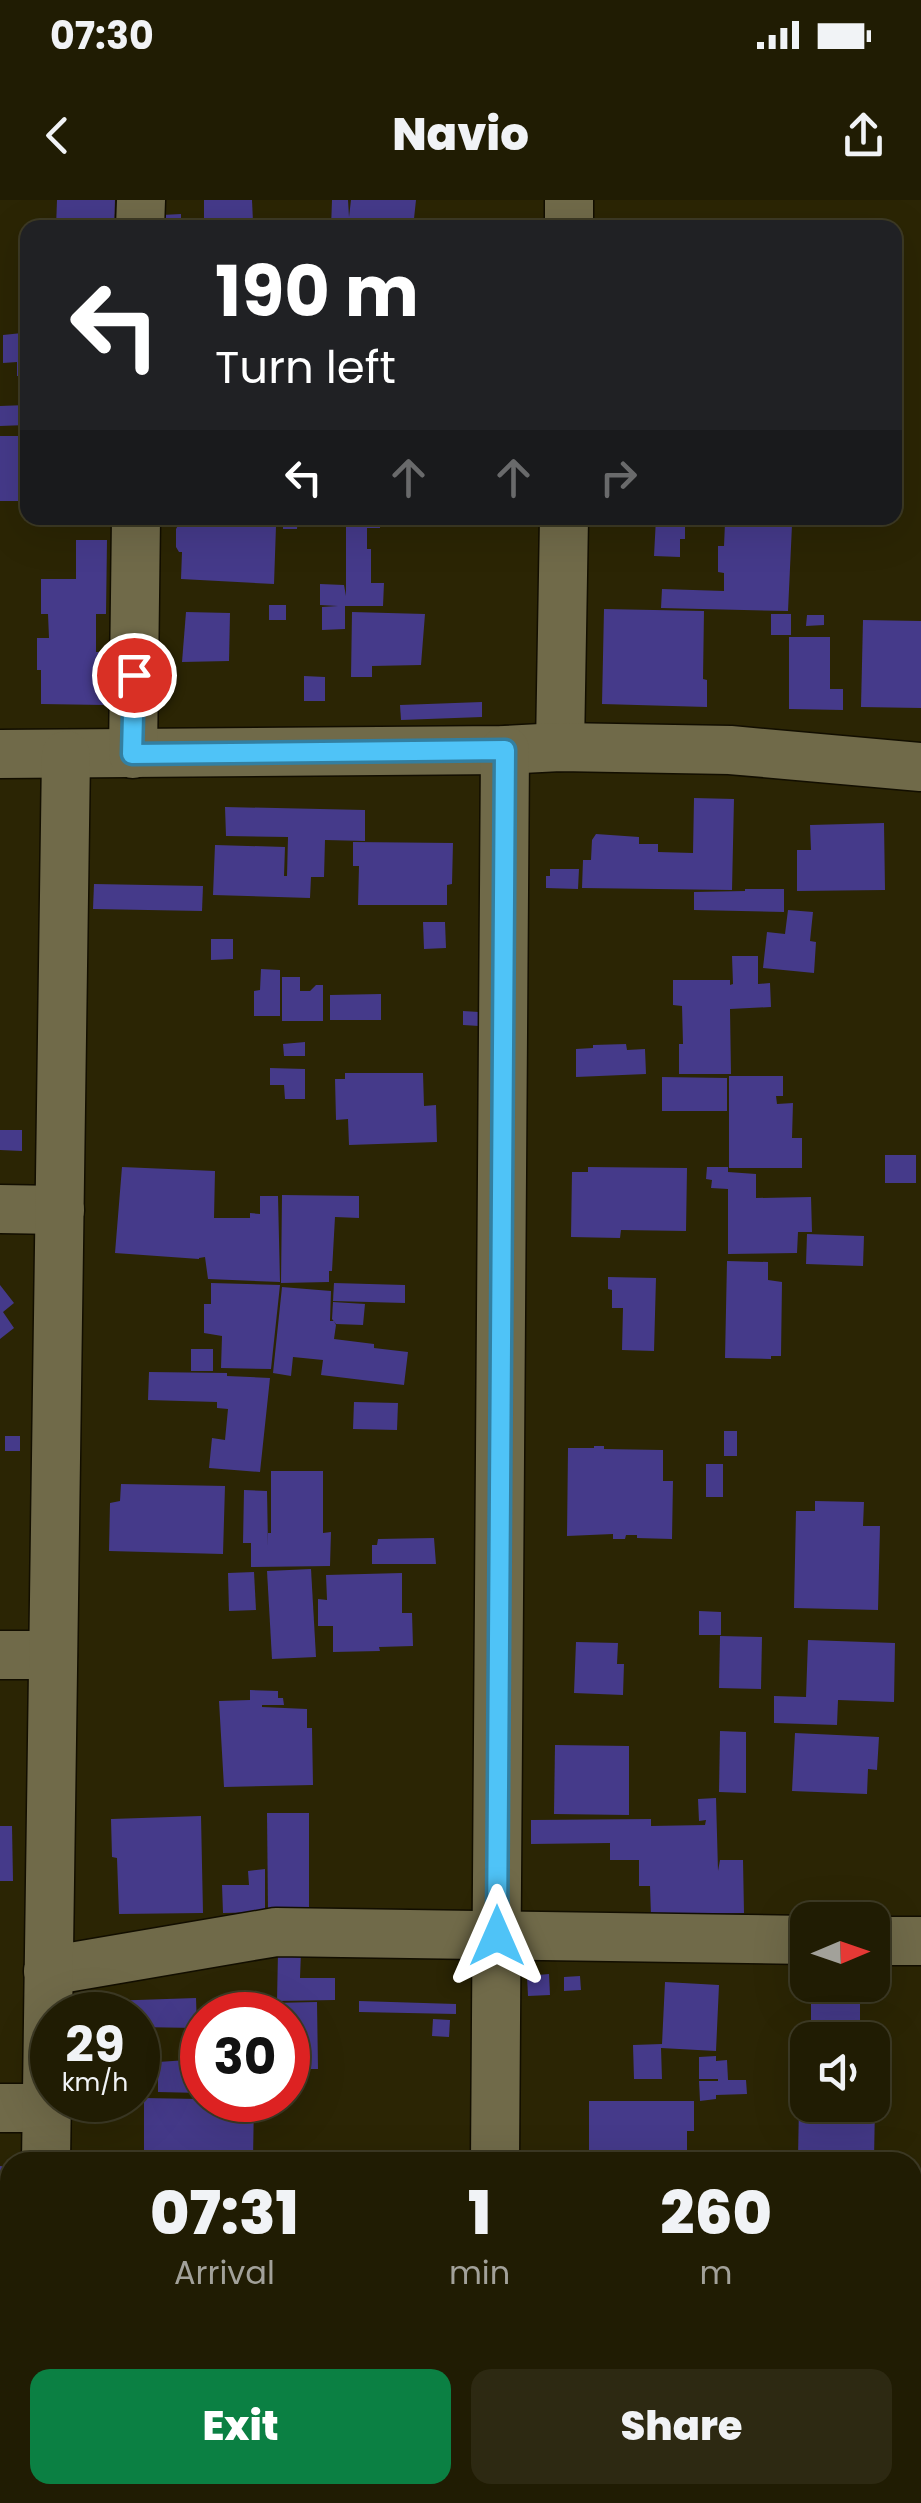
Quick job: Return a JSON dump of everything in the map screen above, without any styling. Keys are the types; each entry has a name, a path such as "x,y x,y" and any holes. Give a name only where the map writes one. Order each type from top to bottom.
{"street":[{"path":"132,754 136,525"},
{"path":"560,747 564,525"},
{"path":"0,754 560,747 730,750 921,767"},
{"path":"495,2152 505,750"},
{"path":"48,1992 66,754"},
{"path":"0,1209 60,1210"},
{"path":"0,1655 53,1656"},
{"path":"48,1971 276,1932 790,1940"},
{"path":"890,1941 921,1942"},
{"path":"0,2108 30,2108"},
{"path":"46,2152 47,2122"}],"building":[{"path":"57,200 115,200 114,220 56,220"},
{"path":"204,200 252,200 253,220 204,220"},
{"path":"332,200 348,200 349,217 351,200 416,200 414,220 331,220"},
{"path":"181,214 181,220 162,220 162,215"},
{"path":"20,334 20,376 17,362 3,363 3,335"},
{"path":"20,405 20,425 0,426 0,406"},
{"path":"0,436 20,436 20,501 0,501"},
{"path":"178,525 276,526 274,584 181,579 182,552 176,547"},
{"path":"346,525 380,525 367,528 367,549 371,549 371,583 384,583 383,606 345,606 345,629 322,630 322,607 338,606 320,605 320,584 344,585 346,596"},
{"path":"656,525 685,525 680,557 654,556"},
{"path":"725,525 792,525 788,611 661,608 662,589 724,591 724,573 718,572 718,546 724,546"},
{"path":"76,540 107,540 106,614 96,614 96,652 104,652 104,705 41,704 37,638 49,638 48,614 41,614 41,579 76,579"},
{"path":"269,605 286,605 286,620 269,620"},
{"path":"604,609 704,611 703,679 707,680 707,707 602,704"},
{"path":"186,612 230,613 229,661 182,662"},
{"path":"352,612 425,614 421,665 372,666 372,677 351,677"},
{"path":"771,614 791,614 791,635 771,635"},
{"path":"807,615 824,615 824,625 806,626"},
{"path":"863,620 921,621 921,708 861,707"},
{"path":"789,637 830,637 830,689 843,689 843,710 789,709"},
{"path":"304,676 325,677 325,701 304,701"},
{"path":"482,702 482,717 401,720 400,705"},
{"path":"694,798 734,799 732,890 582,888 583,860 591,860 596,834 639,837 639,844 658,844 658,852 693,853"},
{"path":"225,807 365,810 365,841 325,840 324,877 311,877 310,898 213,895 215,845 285,847 287,876 288,837 226,836"},
{"path":"884,823 885,890 797,891 797,850 811,850 810,825"},
{"path":"353,842 453,843 447,905 358,905 359,866 353,866"},
{"path":"550,869 579,869 578,889 546,888"},
{"path":"94,884 203,886 202,911 93,909"},
{"path":"784,889 784,912 694,910 694,892"},
{"path":"788,910 813,912 810,941 816,942 814,973 763,968 767,932 785,934"},
{"path":"423,922 445,922 446,948 424,949"},
{"path":"211,939 233,939 233,959 211,960"},
{"path":"732,956 758,956 758,984 770,983 771,1007 730,1009 731,1074 679,1074 682,1006 673,1005 673,980 730,980 733,984"},
{"path":"261,969 280,970 280,1016 254,1016 254,991 260,990"},
{"path":"282,977 300,977 300,991 323,985 323,1021 282,1021"},
{"path":"381,994 381,1020 330,1020 330,995"},
{"path":"463,1011 479,1012 479,1026 463,1025"},
{"path":"305,1042 305,1056 284,1056 283,1044"},
{"path":"626,1044 627,1050 645,1049 646,1074 576,1077 576,1049"},
{"path":"270,1068 305,1069 305,1099 285,1099 284,1085 270,1085"},
{"path":"345,1073 423,1073 424,1106 436,1105 437,1142 349,1145 348,1119 336,1120 335,1079 345,1079"},
{"path":"729,1076 783,1076 783,1096 776,1096 777,1104 793,1103 792,1138 802,1138 802,1168 729,1168"},
{"path":"662,1077 727,1078 727,1111 662,1111"},
{"path":"0,1130 22,1130 22,1151 0,1150"},
{"path":"885,1155 916,1155 916,1183 885,1183"},
{"path":"122,1167 215,1171 214,1218 250,1218 250,1213 260,1214 260,1196 278,1196 280,1282 208,1279 205,1257 115,1253"},
{"path":"588,1167 687,1168 686,1231 621,1230 620,1238 571,1237 572,1172 588,1172"},
{"path":"707,1167 756,1174 756,1198 811,1197 812,1232 798,1232 797,1253 728,1254 728,1189 711,1188 712,1180 706,1179"},
{"path":"282,1195 359,1196 359,1218 335,1217 329,1282 281,1283"},
{"path":"807,1234 864,1236 863,1266 806,1264"},
{"path":"727,1261 768,1262 768,1280 782,1282 781,1356 725,1358"},
{"path":"608,1277 656,1278 654,1351 622,1350 623,1308 612,1308"},
{"path":"211,1283 280,1285 271,1369 221,1368 222,1336 204,1333 204,1304 211,1304"},
{"path":"334,1283 405,1285 405,1303 333,1301"},
{"path":"0,1285 14,1303 3,1312 14,1328 0,1339"},
{"path":"282,1287 331,1291 334,1339 408,1352 404,1385 321,1375 323,1360 293,1357 291,1376 273,1373"},
{"path":"333,1302 365,1304 363,1325 336,1324 332,1319"},
{"path":"191,1349 213,1349 213,1371 191,1371"},
{"path":"149,1372 270,1378 260,1472 209,1468 212,1438 225,1440 228,1409 217,1408 217,1402 148,1400"},
{"path":"354,1402 398,1403 397,1430 353,1429"},
{"path":"724,1431 737,1431 737,1456 724,1456"},
{"path":"5,1436 20,1436 20,1451 5,1451"},
{"path":"568,1448 663,1450 663,1481 673,1481 672,1539 626,1535 625,1539 613,1539 613,1534 567,1536"},
{"path":"706,1464 723,1464 723,1497 706,1497"},
{"path":"271,1471 323,1471 323,1533 331,1532 330,1566 251,1567 251,1543 243,1543 244,1490 267,1491 268,1546"},
{"path":"121,1484 225,1486 223,1554 109,1551 110,1503 120,1501"},
{"path":"815,1501 864,1502 863,1526 880,1526 878,1610 794,1608 796,1511 815,1511"},
{"path":"434,1538 436,1564 372,1564 372,1545 377,1545 378,1539"},
{"path":"311,1569 316,1657 272,1659 267,1571"},
{"path":"254,1572 256,1610 229,1611 228,1573"},
{"path":"402,1573 402,1613 412,1613 413,1646 333,1652 333,1626 318,1626 318,1599 327,1600 326,1575"},
{"path":"699,1611 721,1612 721,1635 699,1635"},
{"path":"720,1636 762,1637 761,1689 719,1688"},
{"path":"808,1640 895,1643 894,1702 838,1700 837,1725 774,1723 774,1696 806,1697"},
{"path":"576,1642 618,1643 617,1664 624,1664 623,1695 574,1693"},
{"path":"250,1690 278,1691 278,1698 283,1698 284,1705 262,1707 307,1709 307,1728 312,1728 313,1785 224,1787 219,1701 250,1700"},
{"path":"720,1731 746,1732 746,1793 719,1792"},
{"path":"795,1733 879,1737 877,1770 868,1769 867,1794 792,1791"},
{"path":"555,1745 629,1746 629,1815 554,1814"},
{"path":"716,1798 718,1871 720,1860 743,1860 744,1913 651,1915 650,1886 639,1886 639,1860 610,1860 610,1843 531,1844 531,1820 651,1819 651,1826 705,1825 706,1820 699,1821 698,1799"},
{"path":"267,1813 309,1813 309,1911 268,1911"},
{"path":"201,1816 203,1913 119,1914 111,1819"},
{"path":"0,1826 12,1826 13,1881 0,1881"},
{"path":"265,1869 265,1912 223,1913 222,1885 249,1885 248,1871"},
{"path":"278,1952 301,1952 300,1978 335,1978 335,2000 310,2000 310,1992 277,1992"},
{"path":"549,1974 550,1995 528,1996 527,1976"},
{"path":"580,1976 581,1990 564,1991 564,1977"},
{"path":"665,1982 719,1985 716,2051 661,2048 662,2079 634,2079 633,2045 662,2044"},
{"path":"160,1999 180,1999 180,2028 160,2027"},
{"path":"359,2001 456,2004 456,2014 359,2012"},
{"path":"310,2002 317,2002 318,2069 310,2069"},
{"path":"811,2002 860,2002 860,2022 811,2022"},
{"path":"433,2019 450,2020 449,2037 432,2036"},
{"path":"716,2056 716,2061 727,2060 728,2080 746,2080 747,2094 716,2095 716,2099 700,2101 699,2081 718,2079 699,2079 699,2057"},
{"path":"180,2060 180,2092 160,2092 160,2062"},
{"path":"160,2098 180,2099 180,2122 254,2122 253,2152 144,2152 144,2122 160,2122"},
{"path":"589,2101 694,2101 694,2131 687,2131 687,2152 589,2152"},
{"path":"799,2122 875,2122 874,2152 798,2152"}],"route":[{"path":"134,675 132,754 505,750 497,1936"}]}
